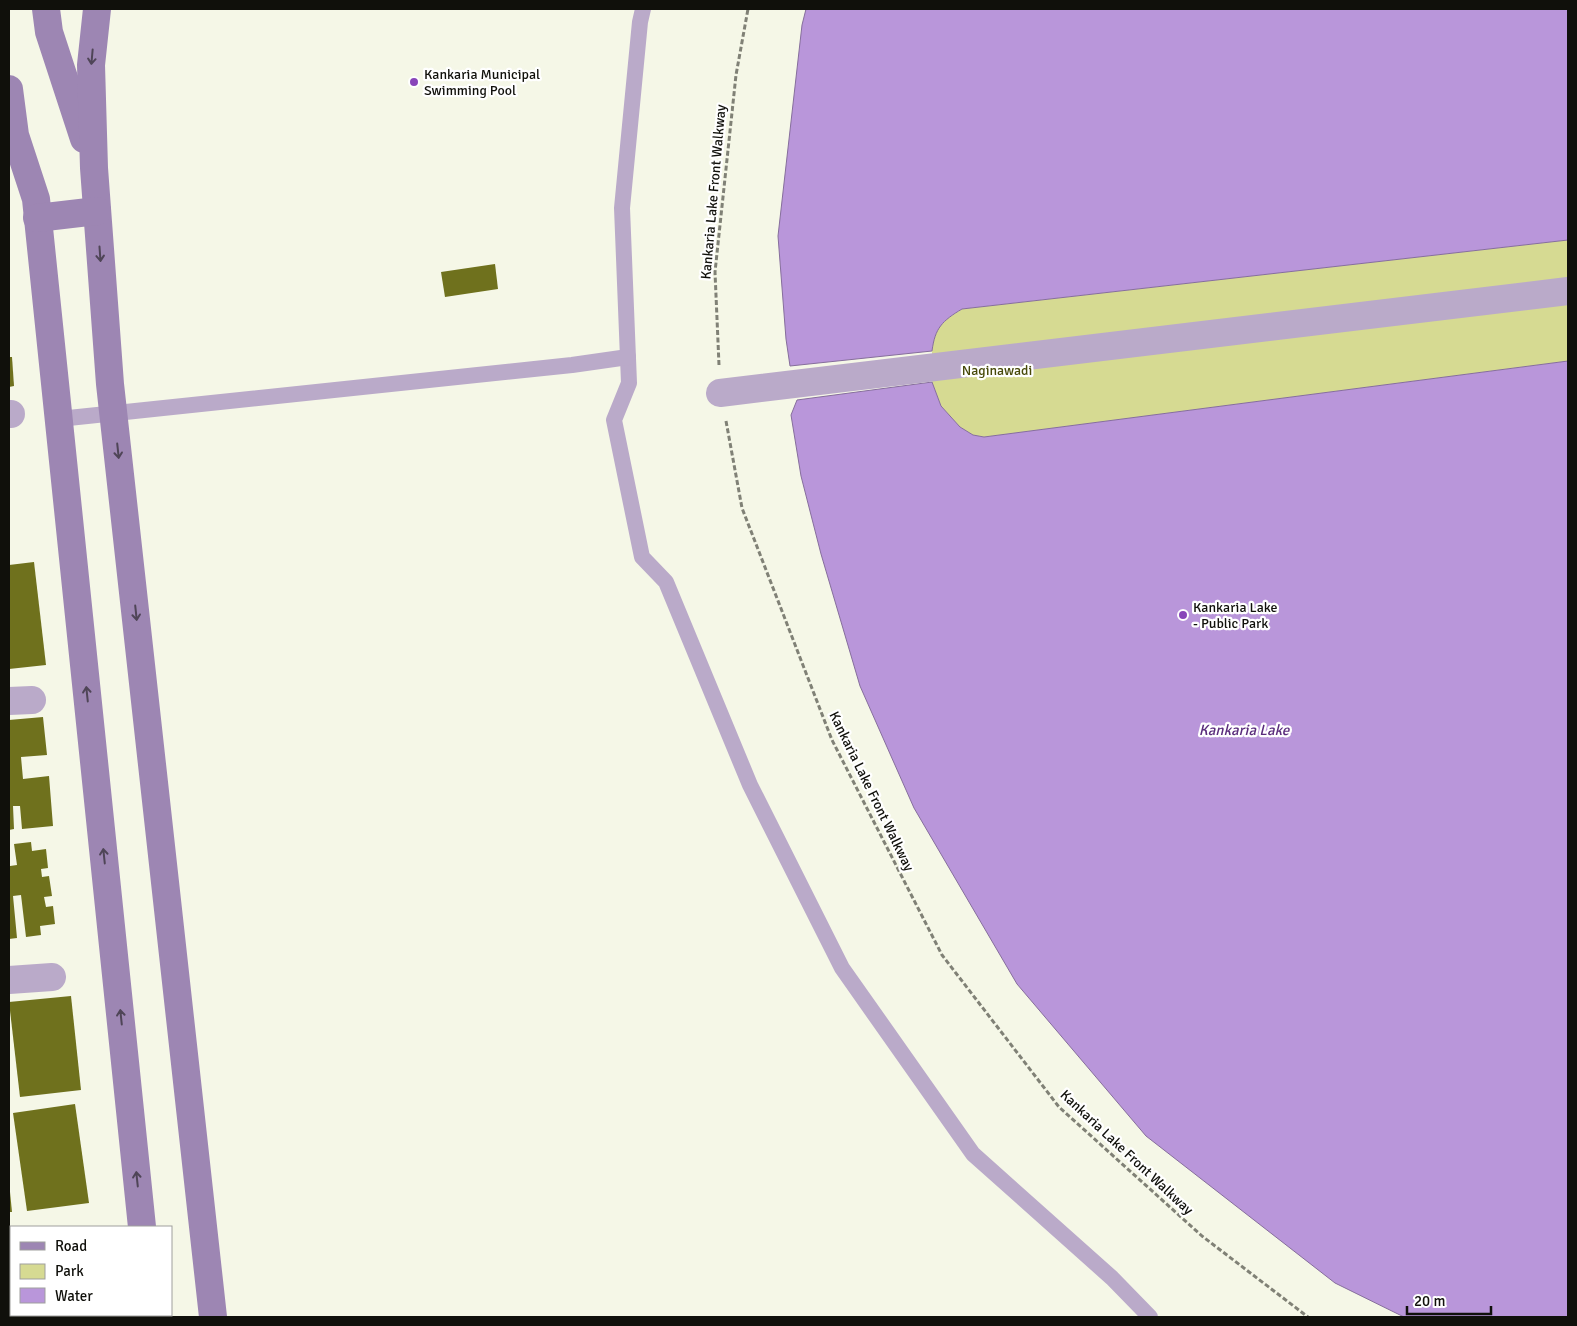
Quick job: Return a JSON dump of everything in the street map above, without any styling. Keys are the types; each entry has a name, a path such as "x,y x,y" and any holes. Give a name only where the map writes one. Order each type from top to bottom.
{"main road":[{"path":"46,9 49,32 94,168"},
{"path":"97,9 91,65 94,168 114,414 213,1317"},
{"path":"9,89 15,135 36,199 142,1226"},
{"path":"38,218 97,212"}],"street":[{"path":"720,393 1568,291"},
{"path":"9,980 52,977"}],"lane":[{"path":"643,9 640,22 622,208 629,383 614,420 642,557 666,582 750,785 842,968 973,1154 1112,1278 1150,1317"},
{"path":"59,419 572,365 628,356"}],"path":[{"name":"Kankaria Lake Front Walkway","path":"748,9 736,75 715,272 720,393 742,508 832,740 942,956 1059,1107 1202,1236 1308,1317"}],"green space":[{"name":"Naginawadi","path":"1568,240 1568,361 984,437 973,435 960,427 941,406 932,382 933,339 938,328 962,309"}],"water":[{"path":"806,9 1568,9 1568,240 962,309 949,317 941,326 935,336 932,351 790,366 786,339 778,236 802,25"},
{"name":"Kankaria Lake","path":"1568,361 1568,1317 1404,1317 1335,1283 1146,1136 1017,984 914,808 860,686 821,554 801,476 791,415 797,400 932,382 941,406 960,427 973,435 984,437"}],"building":[{"path":"495,264 498,289 445,297 441,272"},
{"path":"9,357 12,357 14,386 9,387"},
{"path":"34,562 46,665 9,669 9,565"},
{"path":"43,717 47,755 21,757 23,779 49,776 53,826 22,829 20,806 13,806 14,829 9,830 9,720"},
{"path":"31,842 32,851 46,849 48,868 41,869 42,877 49,876 52,896 44,897 46,907 53,906 55,924 40,926 41,935 26,937 21,895 13,896 17,938 9,939 9,862 10,866 17,865 14,844"},
{"path":"71,996 81,1090 20,1097 9,1002"},
{"path":"75,1104 89,1203 27,1211 13,1113"},
{"path":"10,1192 12,1212 9,1212"},
{"path":"10,1259 10,1316 28,1317 9,1317"}],"place":[{"name":"Kankaria Municipal Swimming Pool","path":"414,82"},
{"name":"Kankaria Lake - Public Park","path":"1183,615"}]}
